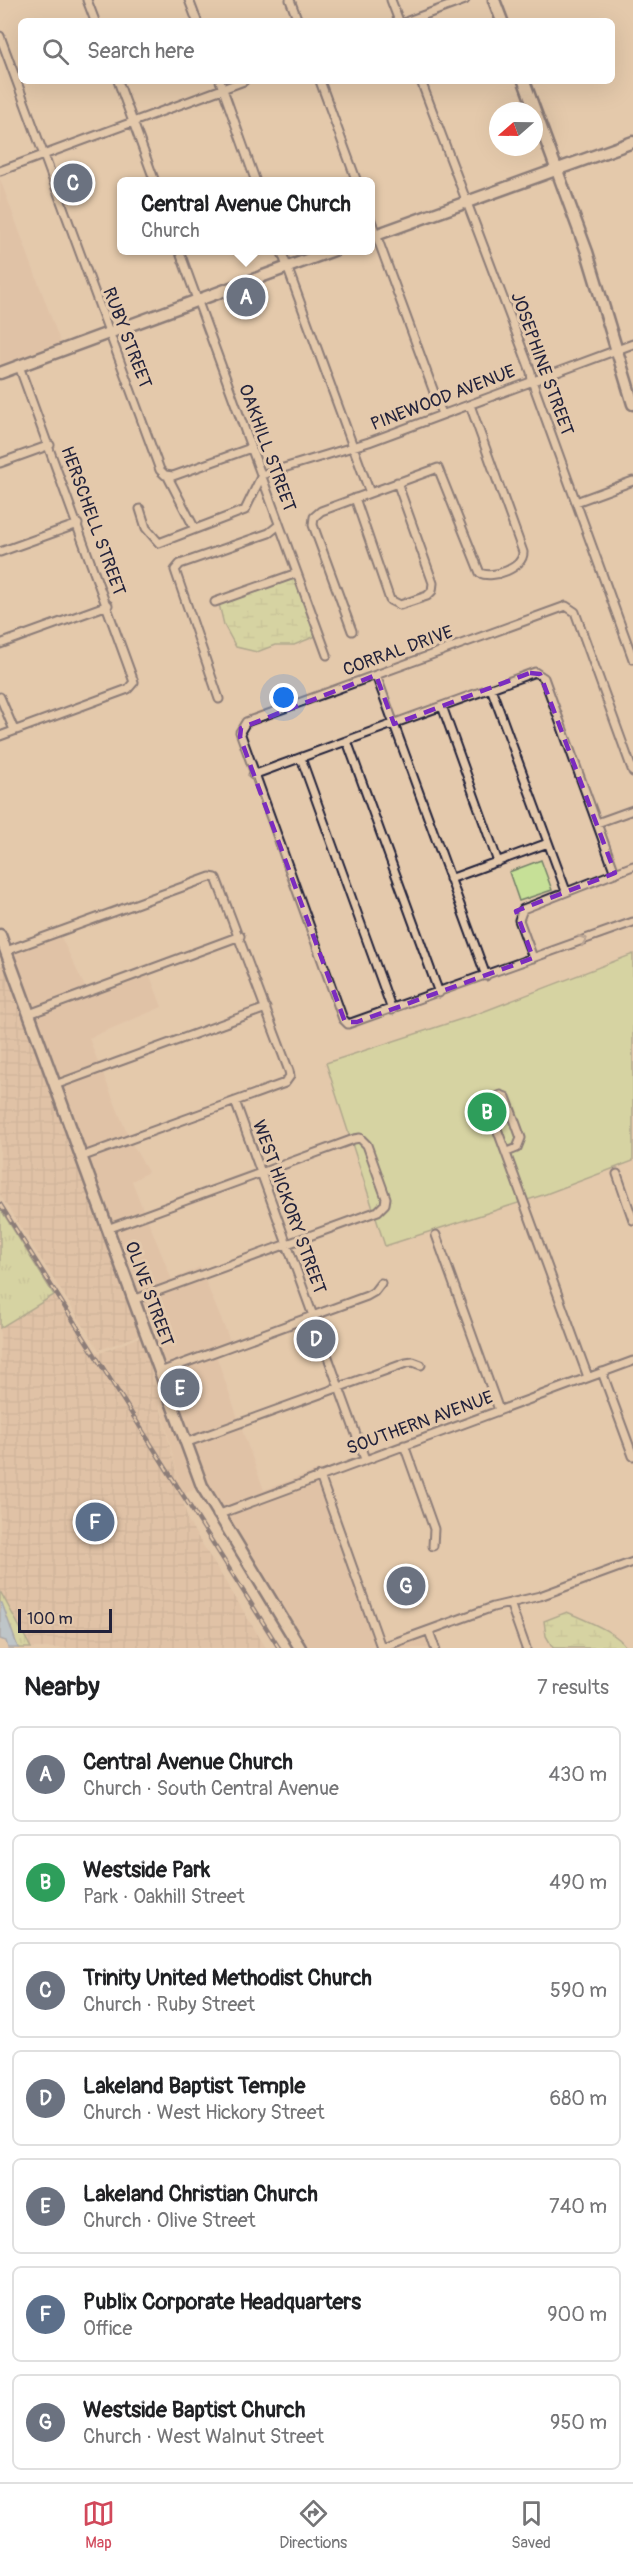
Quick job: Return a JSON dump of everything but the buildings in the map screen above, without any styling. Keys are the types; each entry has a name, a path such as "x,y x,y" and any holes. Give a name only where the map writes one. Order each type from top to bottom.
{"street":[{"path":"87,0 94,18"},
{"path":"189,0 196,18"},
{"path":"291,0 297,18"},
{"path":"391,0 398,18"},
{"path":"416,18 465,0"},
{"path":"494,0 501,18"},
{"name":"RUBY STREET","path":"0,36 160,470 168,477 195,530"},
{"path":"119,84 153,177"},
{"path":"221,84 254,177"},
{"path":"0,171 236,84"},
{"path":"321,84 355,177"},
{"name":"JOSEPHINE STREET","path":"422,84 531,372 532,381 633,659"},
{"path":"525,84 594,275 615,351 633,404"},
{"path":"375,236 633,142"},
{"path":"375,239 442,414"},
{"name":"OAKHILL STREET","path":"181,255 327,655"},
{"path":"283,255 370,493"},
{"path":"0,373 321,255"},
{"name":"PINEWOOD AVENUE","path":"262,476 353,447 633,344"},
{"name":"HERSCHELL STREET","path":"14,730 131,686 134,676 19,366"},
{"path":"352,631 313,525 317,513 438,468 477,568 484,575 520,563 523,552 470,405"},
{"path":"0,464 50,445"},
{"path":"168,477 251,448"},
{"path":"140,509 146,528 159,543 245,510 262,476"},
{"path":"576,502 633,481"},
{"path":"355,498 390,600 400,605 426,596 432,591 433,583 397,482"},
{"path":"0,552 78,524"},
{"path":"219,699 175,570 180,564 269,533 279,525"},
{"path":"215,602 297,573"},
{"path":"0,644 108,605"},
{"name":"CORRAL DRIVE","path":"253,775 240,737 241,728 246,722 562,606 575,612 633,772"},
{"path":"615,873 544,678 538,673 530,673 253,775 346,1023 357,1023 633,922"},
{"path":"376,675 486,976"},
{"path":"491,688 566,891"},
{"path":"0,697 14,730 0,736"},
{"path":"442,706 498,862"},
{"path":"347,741 439,993"},
{"path":"301,758 392,1010"},
{"path":"597,823 633,810"},
{"path":"450,879 548,843"},
{"path":"533,958 519,920 520,912 566,891 633,866"},
{"path":"6,951 210,877 219,880 290,1071 285,1083 81,1157"},
{"name":"OLIVE STREET","path":"0,935 202,1486 217,1515 300,1648"},
{"path":"28,1014 240,936"},
{"path":"55,1085 266,1008"},
{"path":"507,1152 517,1148 521,1138 506,1096 501,1095 488,1104 588,1377"},
{"name":"WEST HICKORY STREET","path":"235,1101 365,1459"},
{"path":"107,1229 354,1138 360,1138 367,1145 386,1198 385,1204 375,1212 134,1300"},
{"path":"616,1174 633,1220"},
{"path":"436,1235 500,1410"},
{"path":"160,1372 367,1296 374,1292 381,1282"},
{"name":"SOUTHERN AVENUE","path":"217,1515 633,1361"},
{"path":"186,1443 406,1363 413,1362 421,1365"},
{"path":"602,1372 633,1456"},
{"path":"404,1445 434,1529 436,1537 433,1546"},
{"path":"320,1476 381,1648 510,1603 540,1596 633,1562"},
{"path":"510,1603 526,1648"},
{"path":"429,1631 435,1648"}],"highlighted area":[{"path":"530,673 540,674 615,873 516,911 533,958 357,1022 345,1022 240,737 241,728 376,675 394,724"}],"shaded area":[{"path":"0,179 61,344 0,366"},
{"path":"60,935 86,989 31,1009 11,953"},
{"path":"6,962 140,1335 99,1350 0,1195 0,967"},
{"path":"149,973 162,1007 89,1038 99,1065 57,1081 33,1016"},
{"path":"102,1071 128,1136 83,1152 60,1087"},
{"path":"131,1142 148,1172 132,1181 144,1212 109,1224 85,1159"},
{"path":"0,1201 96,1352 100,1353 143,1336 188,1521 266,1648 31,1648 0,1591 0,1328 54,1295 0,1208"},
{"path":"147,1218 172,1280 200,1267 202,1272 136,1296 112,1230"},
{"path":"204,1278 231,1343 162,1368 138,1302"},
{"path":"148,1351 198,1488 182,1495"},
{"path":"216,1355 239,1421 188,1439 164,1374"},
{"path":"241,1427 264,1490 321,1469 322,1472 220,1510 209,1493 190,1445"},
{"path":"317,1481 377,1646 370,1648 306,1648 223,1516"},
{"path":"427,1635 431,1648 390,1648"}],"green space":[{"path":"295,577 316,636 294,645 275,645 257,652 236,647 224,625 219,604"},
{"path":"541,860 552,890 519,901 509,872"},
{"path":"633,954 633,1161 546,1194 385,1246 326,1063 477,1014"},
{"path":"0,1208 54,1295 0,1328"},
{"path":"0,1591 31,1648 18,1648 0,1603"},
{"path":"567,1612 609,1632 626,1648 553,1648 546,1636 544,1621"}],"water":[{"path":"0,1603 2,1603 18,1648 8,1648 6,1641 0,1639"}],"railway":[{"path":"0,1204 279,1648"}],"place":[{"name":"Trinity United Methodist Church","path":"73,183"},
{"name":"Central Avenue Church","path":"246,297"},
{"name":"Westside Park","path":"487,1112"},
{"name":"Lakeland Baptist Temple","path":"316,1339"},
{"name":"Lakeland Christian Church","path":"180,1388"},
{"name":"Publix Corporate Headquarters","path":"95,1522"},
{"name":"Westside Baptist Church","path":"406,1586"}]}
